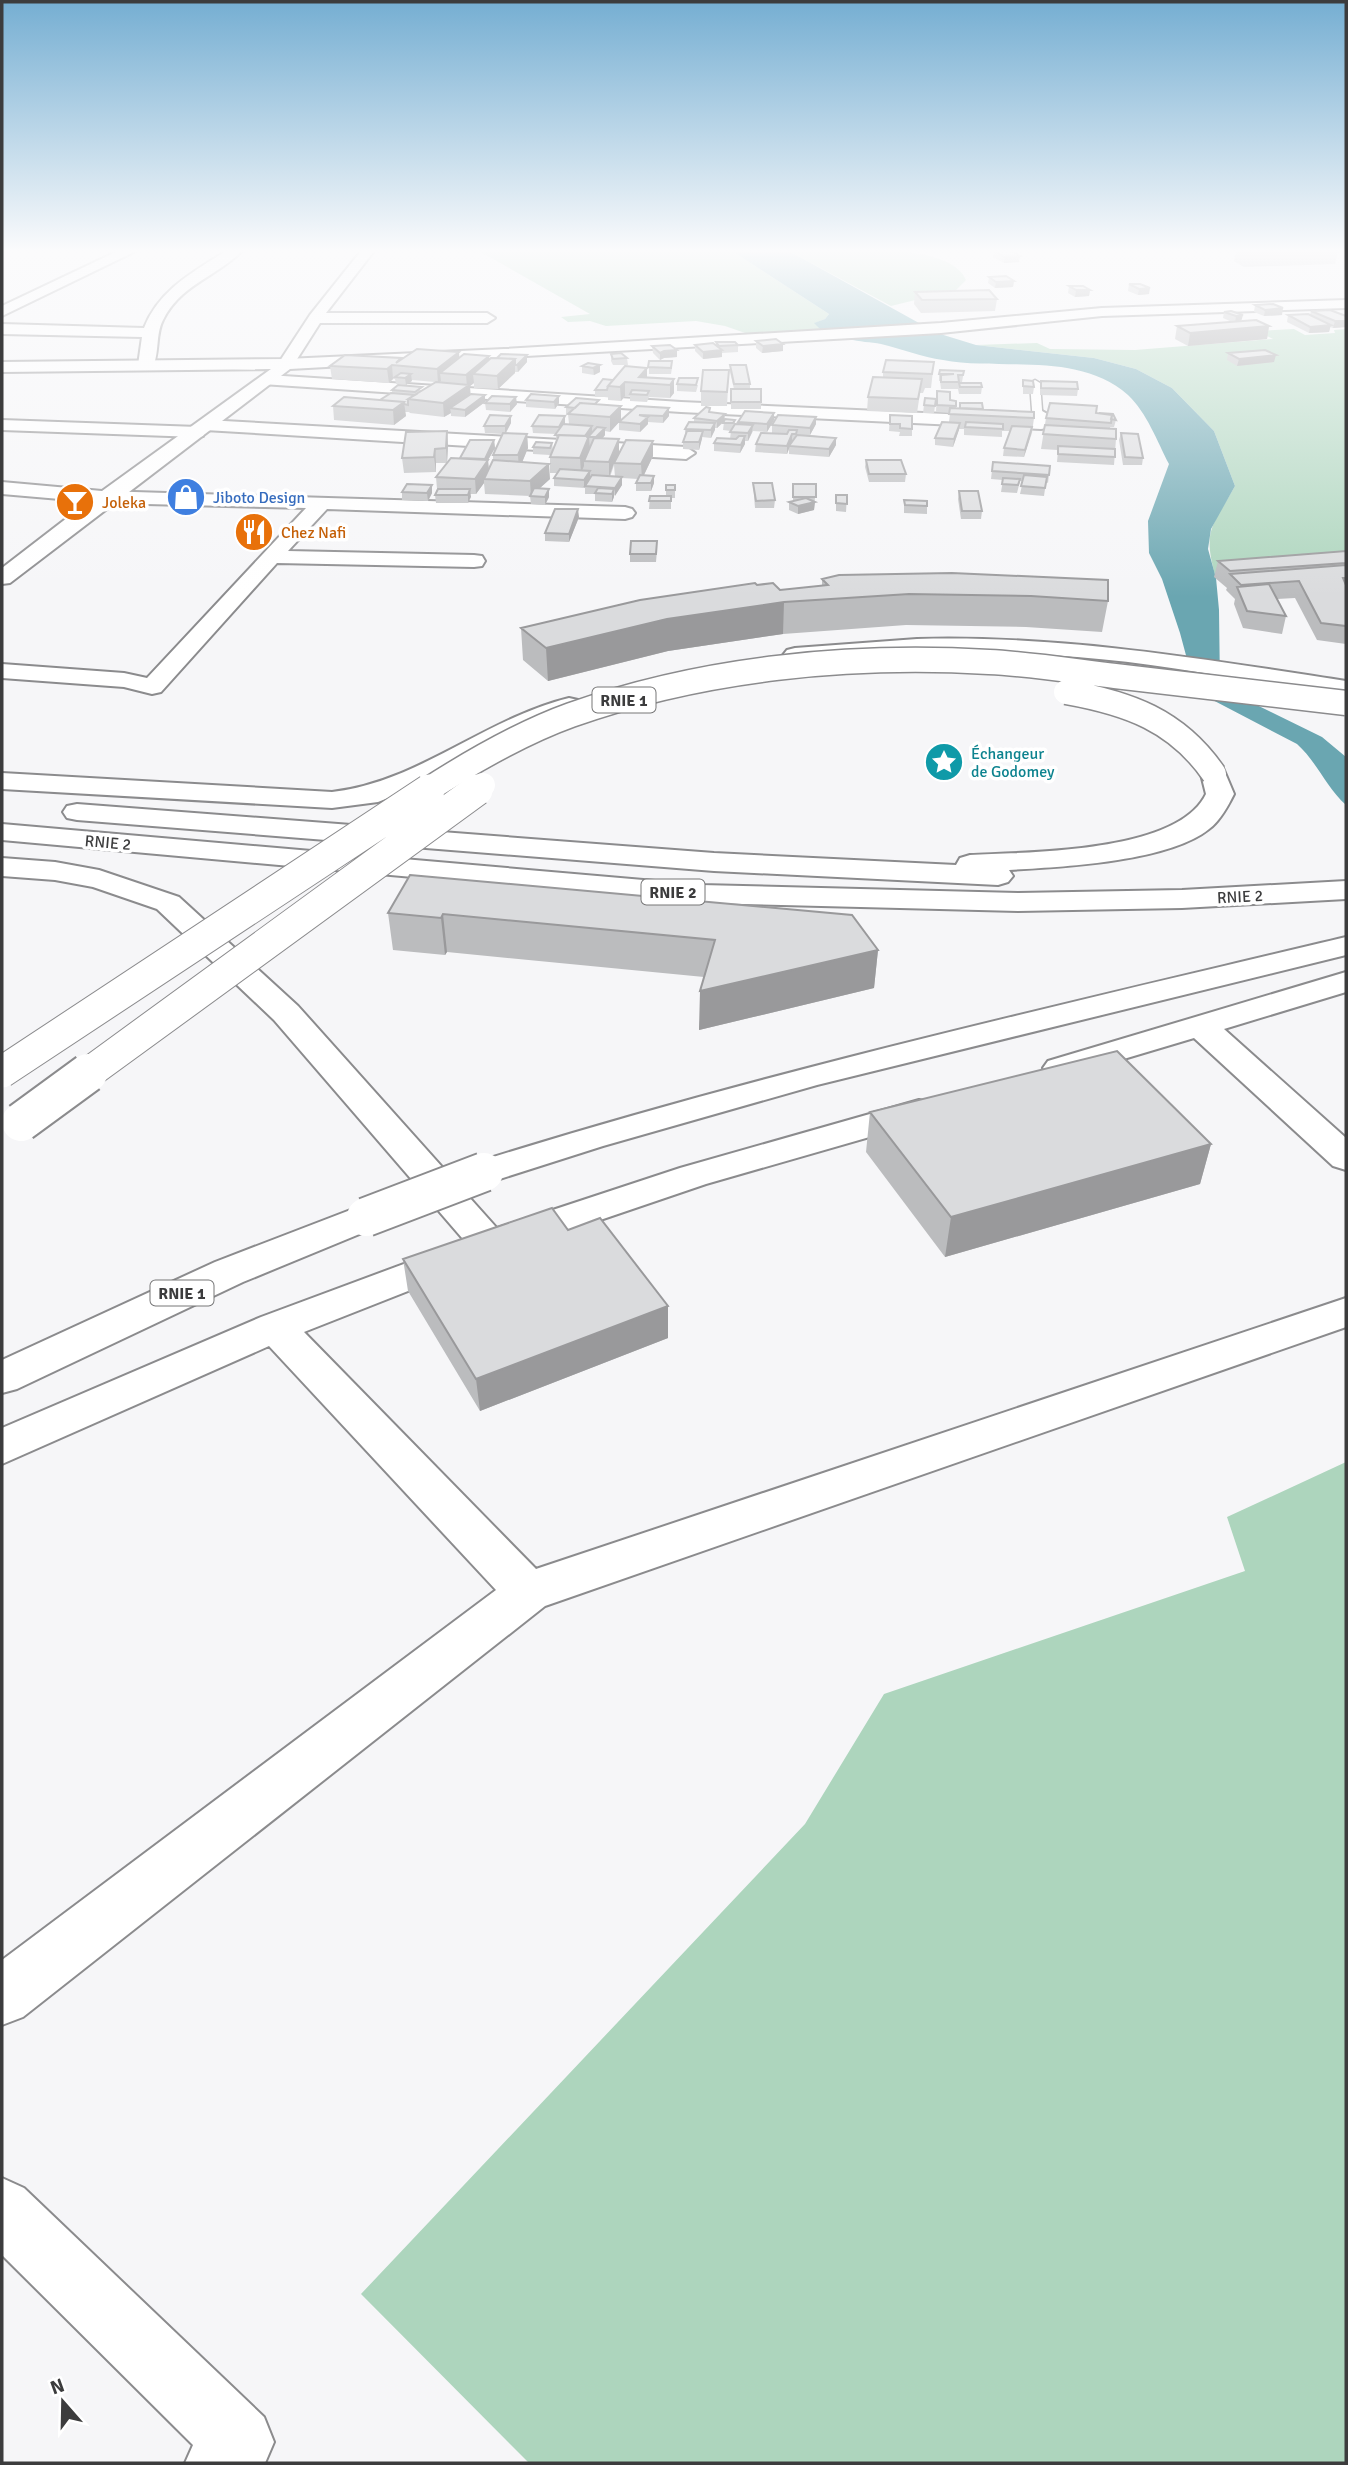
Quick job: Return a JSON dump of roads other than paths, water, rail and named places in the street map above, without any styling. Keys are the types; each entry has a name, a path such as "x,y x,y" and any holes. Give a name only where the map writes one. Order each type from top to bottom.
{"main road":[{"path":"2,367 72,366"},
{"path":"2,578 107,496 284,366"},
{"path":"268,380 681,407 1040,420"},
{"path":"2,425 201,428 686,453"},
{"path":"2,488 107,496 625,513"},
{"path":"2,671 124,680 152,687 320,504"},
{"path":"271,557 474,561"},
{"path":"2,782 332,800 368,796 426,773 499,732 548,712 624,688 729,665 850,650 971,645 1040,647 1219,667 1346,688"},
{"name":"RNIE 1","path":"2,1072 444,779 558,721 618,701 677,686 796,667 969,661 1346,703"},
{"path":"11,1129 477,787 580,736 672,704 722,693 830,682 950,679 1017,684 1099,698 1132,708 1166,726 1191,742 1204,757 1214,774 1220,794 1215,806 1197,825 1163,840 1038,861 867,872"},
{"name":"RNIE 2","path":"2,807 867,872 992,876 1156,876 1346,866"},
{"name":"RNIE 2","path":"2,832 701,894 1018,902 1182,899 1346,890"},
{"path":"2,867 55,871 99,879 169,903 286,1013 489,1244"},
{"name":"RNIE 1","path":"2,1378 229,1272 484,1172 576,1141 801,1078 1346,946"},
{"path":"1022,1080 1346,982"},
{"path":"1199,1025 1346,1158"},
{"path":"2,1447 275,1327 489,1244 693,1176 946,1103"},
{"path":"2,1996 528,1592 1346,1312"},
{"path":"275,1327 528,1592"},
{"path":"2,2210 239,2442 220,2463"}],"lane":[{"path":"1035,383 1040,420"}],"water":[{"path":"1051,366 1125,366 1136,369 1172,388 1214,431 1235,486 1211,529 1208,549 1216,578 1219,610 1220,687 1322,737 1346,757 1346,805 1297,744 1184,685 1187,659 1162,579 1149,553 1148,521 1169,464 1146,419 1128,395 1108,381"}],"place":[{"name":"Jiboto Design","path":"186,497"},
{"name":"Joleka","path":"75,502"},
{"name":"Chez Nafi","path":"254,532"},
{"name":"Échangeur de Godomey","path":"944,762"}]}
